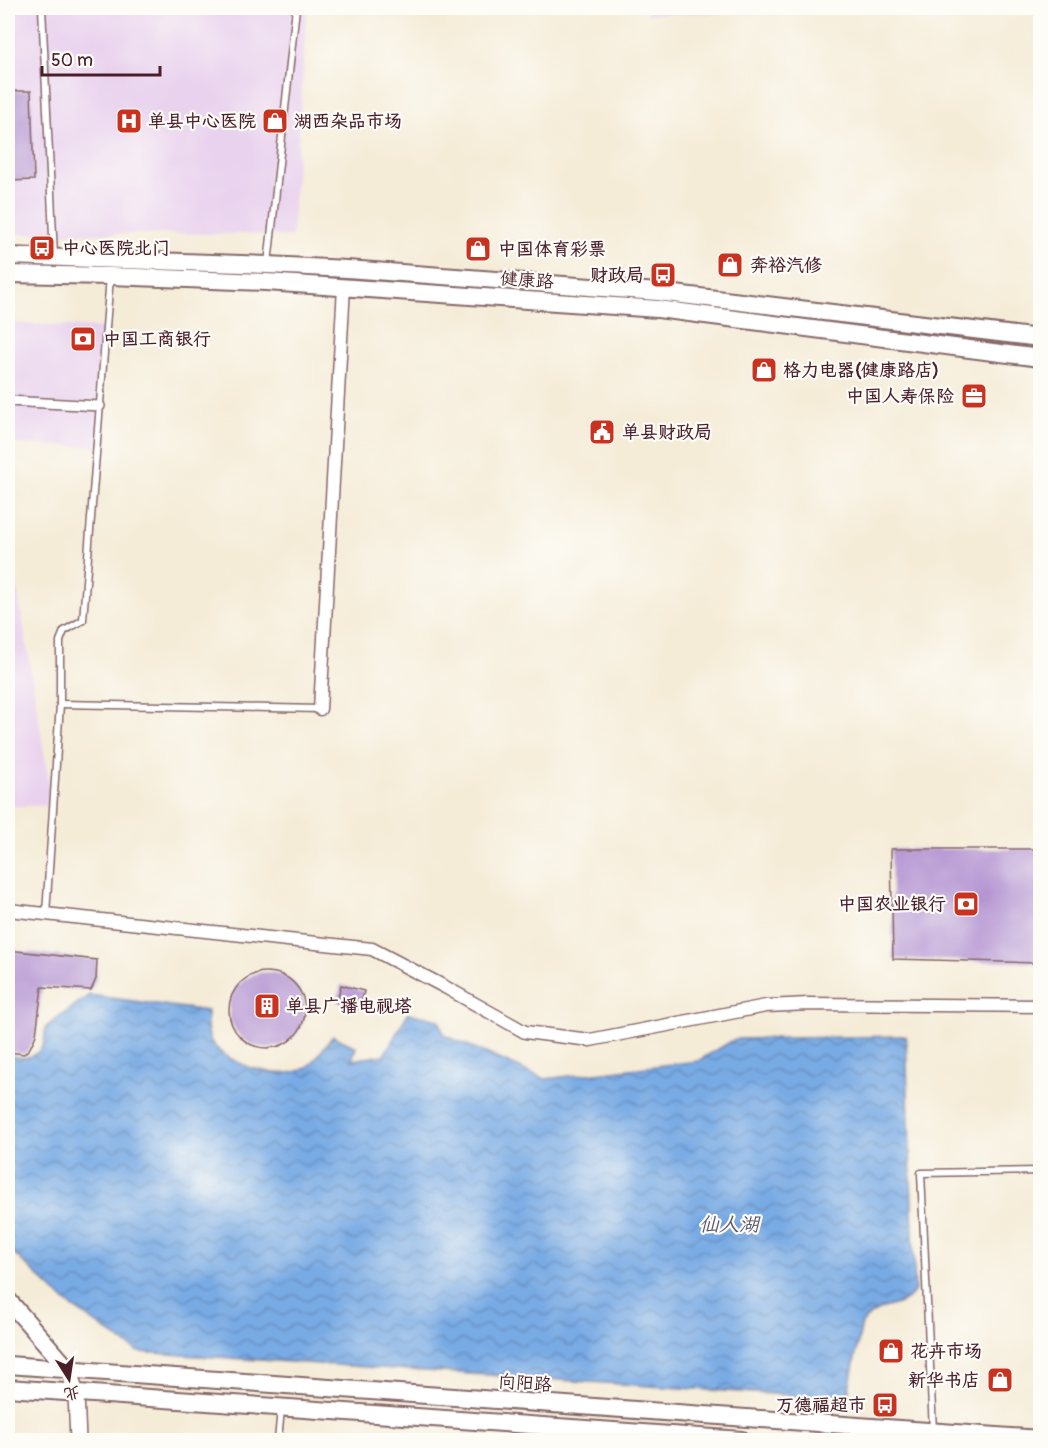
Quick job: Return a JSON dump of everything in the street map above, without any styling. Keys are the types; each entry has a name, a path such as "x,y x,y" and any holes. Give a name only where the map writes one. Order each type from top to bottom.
{"main road":[{"name":"健康路","path":"8,256 347,268 658,292 1041,338"},
{"name":"健康路","path":"8,274 110,276 344,287 658,309 1041,358"},
{"path":"8,1300 69,1370"},
{"name":"向阳路","path":"8,1365 1041,1439"},
{"path":"8,1388 656,1438 742,1440"}],"street":[{"path":"320,709 344,287"},
{"path":"8,401 100,406"},
{"path":"8,910 372,950 445,987 525,1032 590,1040 766,1006 809,1004 1041,1006"},
{"path":"69,1370 76,1394 78,1440"}],"lane":[{"path":"42,8 55,258"},
{"path":"268,265 296,8"},
{"path":"46,914 60,705 60,641 64,631 83,620 110,276"},
{"path":"60,705 320,709"},
{"path":"933,1431 921,1173 1041,1171"},
{"path":"278,1440 281,1408"}],"shaded area":[{"name":"单县中心医院","path":"8,8 307,8 292,237 244,234 8,234"},
{"path":"647,8 1040,8 1040,9 647,14"},
{"path":"8,323 106,328 97,447 8,444"},
{"path":"8,532 53,806 8,806"}],"water":[{"name":"仙人湖","path":"89,995 207,1011 209,1036 220,1051 243,1065 258,1070 286,1073 299,1071 309,1066 333,1036 356,1047 352,1060 384,1055 408,1013 439,1020 444,1035 545,1079 698,1061 735,1039 906,1036 915,1290 906,1300 873,1313 862,1323 847,1399 138,1352 68,1304 8,1248 8,1056 25,1057 38,1052 44,1043 46,1027"}],"building":[{"path":"8,91 31,91 34,180 8,181"},
{"name":"中国农业银行","path":"891,849 1041,849 1041,963 893,959"},
{"path":"8,950 97,960 96,979 91,990 42,987 36,1035 30,1048 24,1054 8,1052"},
{"name":"单县广播电视塔","path":"267,972 282,975 294,983 302,995 305,1010 302,1025 294,1037 282,1045 267,1048 252,1045 240,1037 232,1025 229,1010 232,995 240,983 252,975"},
{"path":"341,985 364,991 360,1008 337,1002"}],"place":[{"name":"单县中心医院","path":"129,121"},
{"name":"湖西杂品市场","path":"275,121"},
{"name":"中心医院北门","path":"42,248"},
{"name":"中国体育彩票","path":"478,249"},
{"name":"奔裕汽修","path":"730,265"},
{"name":"财政局","path":"663,275"},
{"name":"中国工商银行","path":"83,339"},
{"name":"格力电器(健康路店)","path":"764,370"},
{"name":"中国人寿保险","path":"974,396"},
{"name":"单县财政局","path":"602,432"},
{"name":"中国农业银行","path":"966,904"},
{"name":"单县广播电视塔","path":"267,1006"},
{"name":"花卉市场","path":"891,1351"},
{"name":"新华书店","path":"1000,1380"},
{"name":"万德福超市","path":"885,1405"}]}
